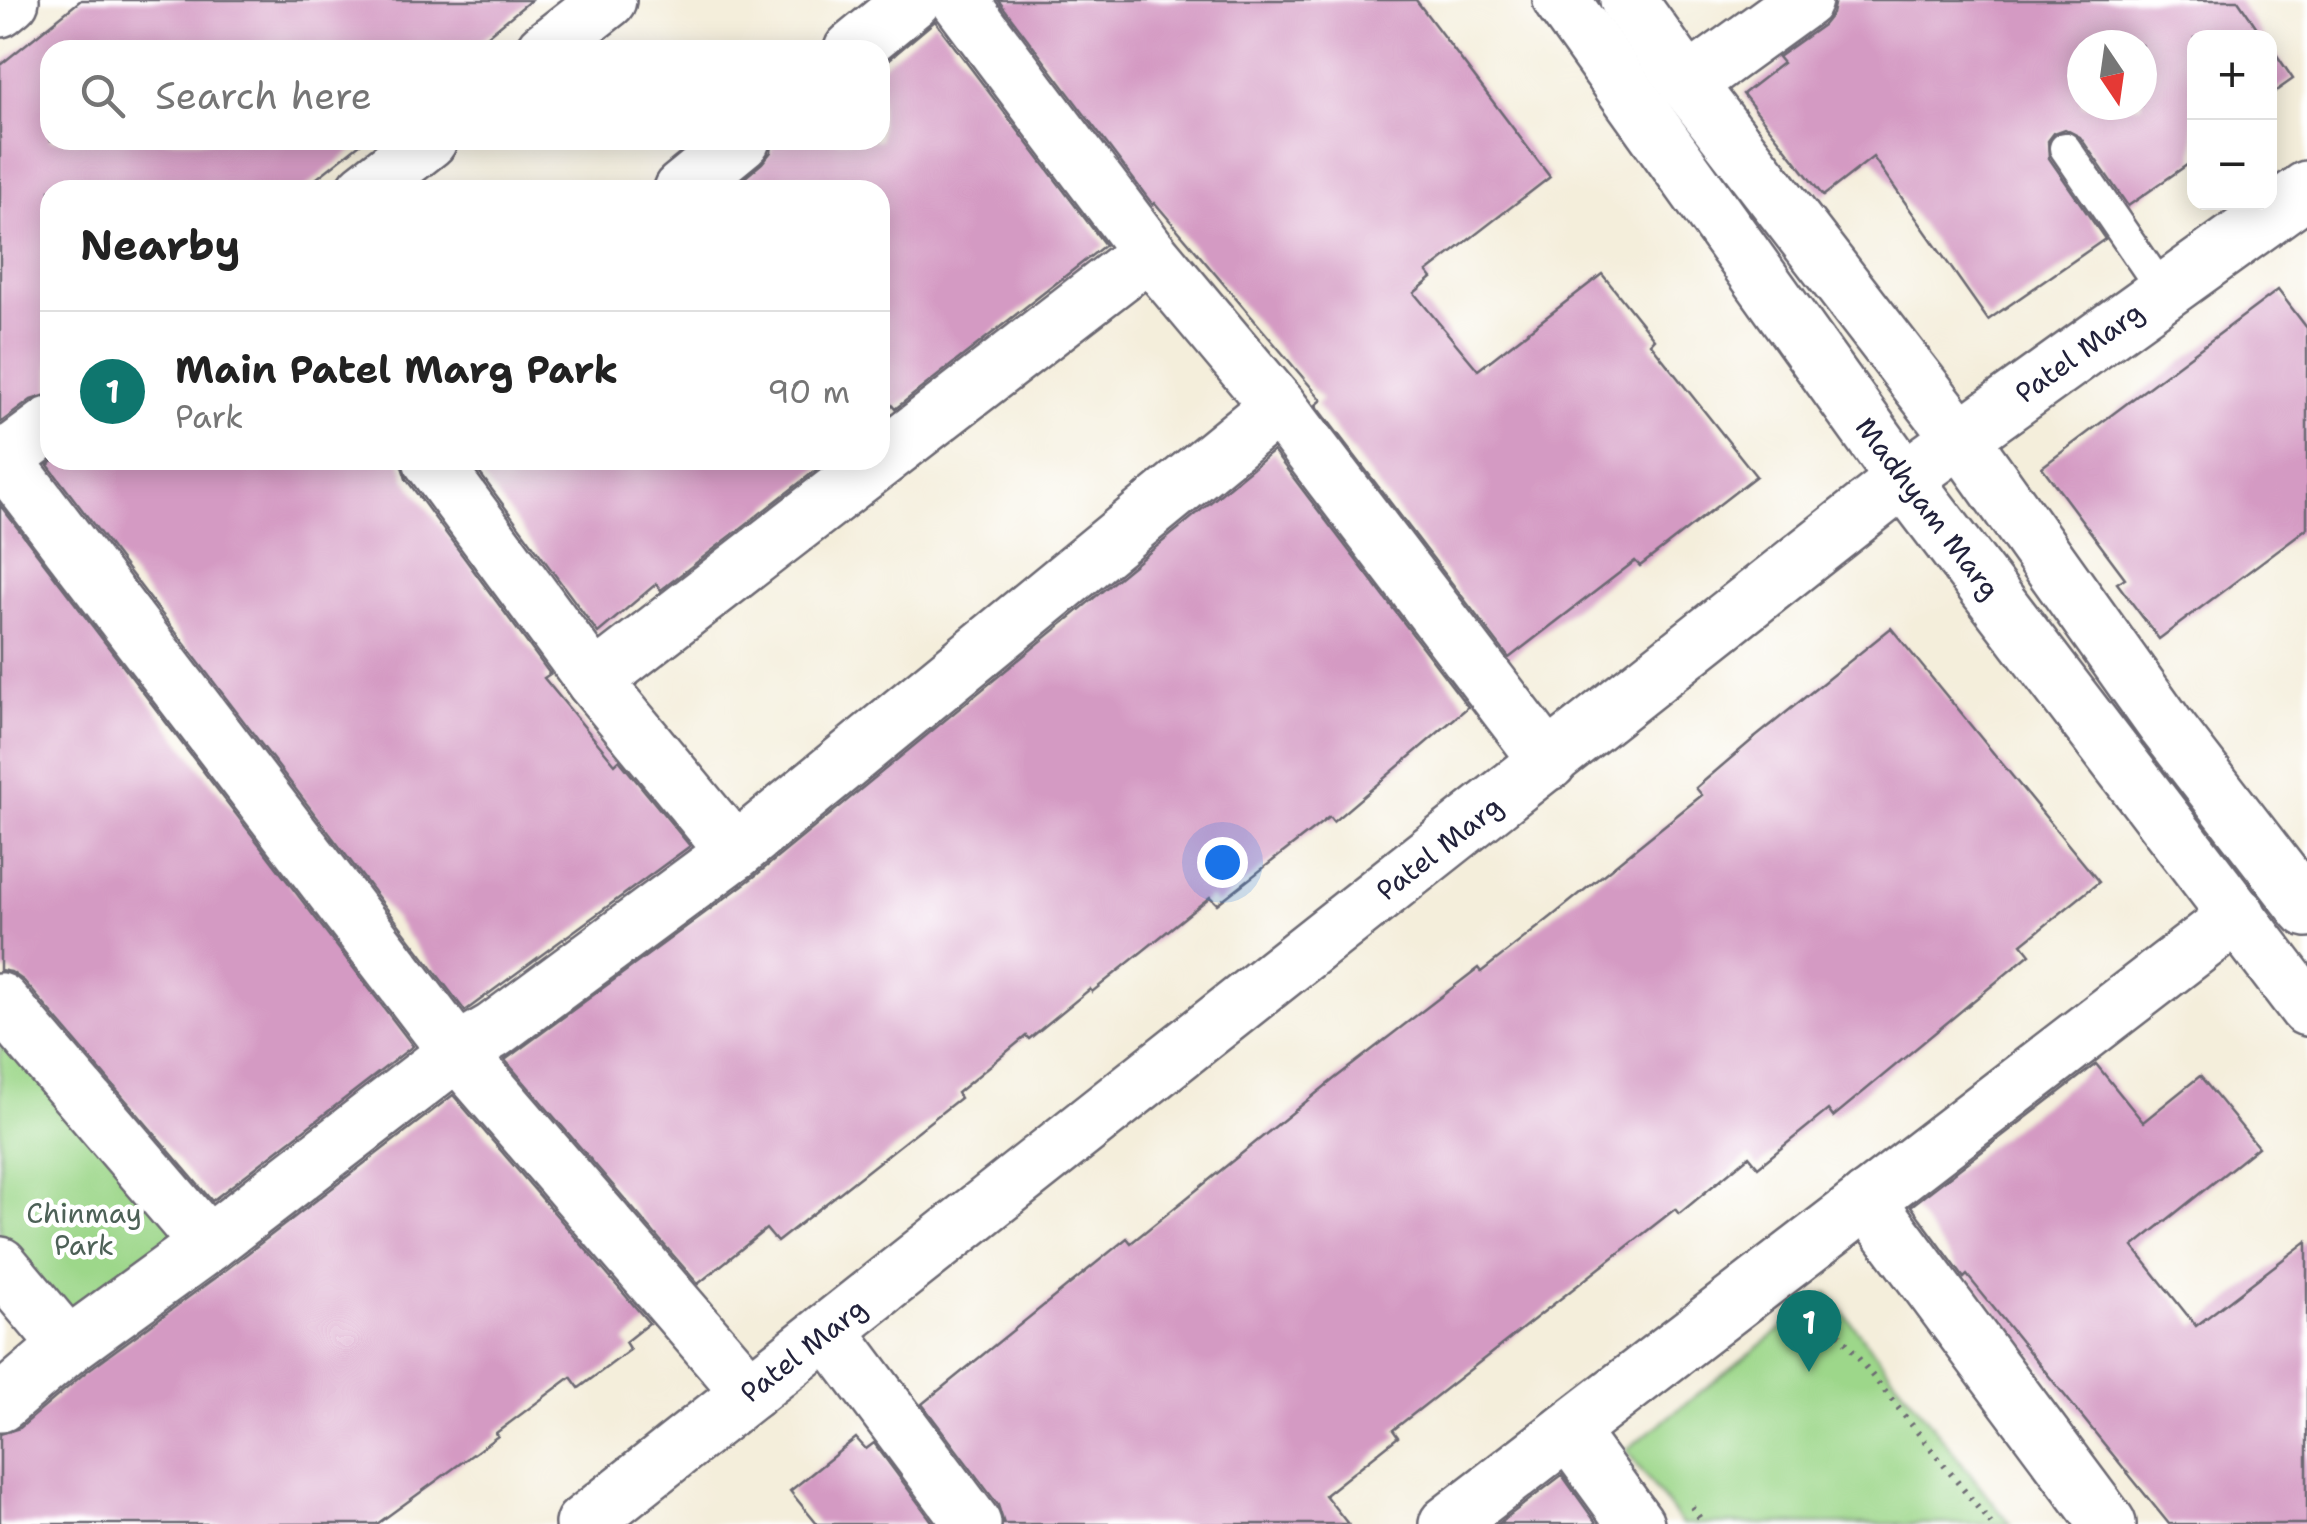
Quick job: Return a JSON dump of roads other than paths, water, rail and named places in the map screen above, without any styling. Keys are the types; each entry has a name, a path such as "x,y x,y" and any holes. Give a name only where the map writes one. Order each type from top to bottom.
{"street":[{"path":"0,9 11,0"},
{"path":"557,40 608,0"},
{"path":"864,40 913,0"},
{"path":"959,0 1149,252 1278,406 1549,762"},
{"name":"Madhyam Marg","path":"1562,0 1904,479 2307,1008"},
{"path":"1628,0 1688,84 1960,437 2166,726 2307,909"},
{"path":"1688,84 1804,0"},
{"path":"379,180 416,150"},
{"path":"693,180 730,150"},
{"name":"Patel Marg","path":"583,1524 1904,479 2307,189"},
{"path":"890,453 1149,252"},
{"path":"0,1404 68,1346 208,1244 457,1052 735,852 1278,406"},
{"path":"40,431 2,456 457,1052 750,1392"},
{"path":"438,470 594,682 735,852"},
{"path":"594,682 868,470"},
{"path":"1447,1524 2238,915"},
{"path":"0,1001 208,1244"},
{"path":"1867,1200 2108,1524"},
{"path":"0,1265 68,1346"},
{"path":"828,1330 972,1524"},
{"path":"1568,1431 1636,1524"}],"lane":[{"path":"2066,148 2163,291"}],"place":[{"name":"Main Patel Marg Park","path":"1809,1372"}],"park label":[{"name":"Chinmay Park","path":"84,1229"}]}
